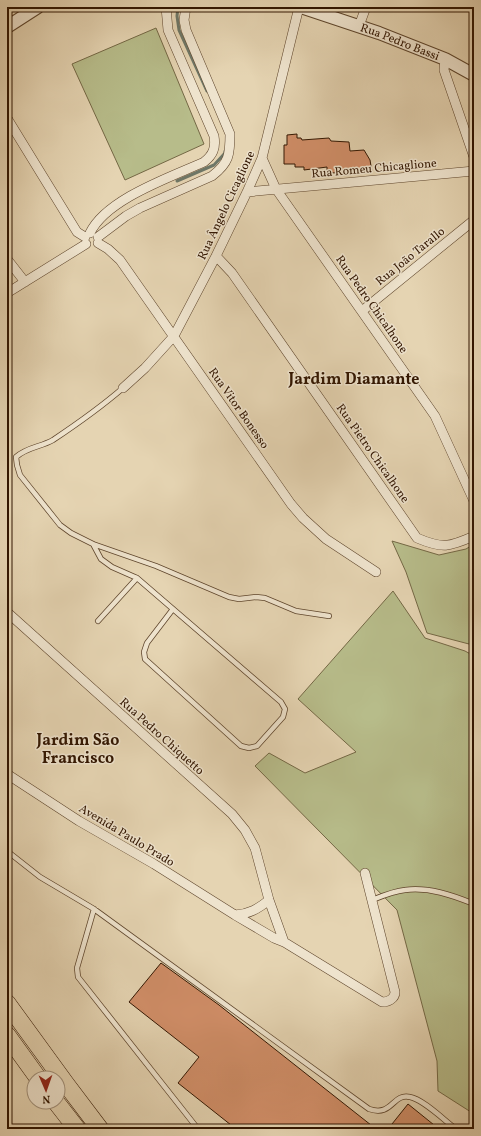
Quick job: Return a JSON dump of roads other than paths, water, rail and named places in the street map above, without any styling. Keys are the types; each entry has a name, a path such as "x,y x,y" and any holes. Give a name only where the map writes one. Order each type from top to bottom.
{"highway":[{"path":"7,1003 100,1129"},
{"path":"7,1035 32,1070"},
{"path":"62,1110 77,1129"}],"street":[{"path":"7,27 38,7"},
{"path":"92,239 102,218 113,208 132,196 204,162 211,156 214,150 214,136 168,30 166,7"},
{"path":"7,293 140,208 212,176 222,168 228,159 230,134 186,30 184,20 186,7"},
{"name":"Rua Pedro Bassi","path":"300,7 359,26 472,71"},
{"name":"Rua Ângelo Cicaglione","path":"124,388 145,368 174,336 216,256 247,192 262,158 300,7"},
{"path":"359,26 366,7"},
{"path":"445,60 444,70 474,157"},
{"name":"Rua Vitor Bonesso","path":"7,118 77,232 92,239 111,251 120,260 291,504 303,518 326,539 376,572"},
{"name":"Rua Pedro Chicalhone","path":"262,158 276,189 435,416 474,501"},
{"name":"Rua Romeu Chicaglione","path":"247,192 474,171"},
{"name":"Rua João Tarallo","path":"362,311 474,220"},
{"name":"Rua Pietro Chicalhone","path":"216,256 232,273 417,538 433,545 444,546 455,544 474,536"},
{"path":"7,259 25,282"},
{"name":"Rua Pedro Chiquetto","path":"7,612 232,814 251,840 262,870 269,900 284,942"},
{"name":"Avenida Paulo Prado","path":"7,774 79,821 154,864 235,915 284,942 382,1002 390,1001 395,995 395,992 372,900"},
{"path":"365,873 372,900"},
{"path":"235,915 248,913 255,910 269,900"},
{"path":"261,930 270,930 274,928 277,922"}],"lane":[{"path":"124,388 51,441 22,451 16,457 20,475 60,525 71,533 93,544 156,566 230,597 239,599 256,596 265,598 296,611 329,616"},
{"path":"93,544 101,559 112,568 137,578 173,609 281,702 285,709 283,717 256,746 249,748 242,746 145,659 144,652 147,643 173,609"},
{"path":"98,621 137,578"},
{"path":"7,851 40,877 94,909 369,1109 376,1112 385,1110 400,1097 410,1096 421,1102 456,1129"},
{"path":"372,900 404,890 425,889 453,896 474,904"},
{"path":"94,909 77,968 78,977 198,1129"}],"waterway":[{"path":"178,7 177,16 179,30 207,91"},
{"path":"177,181 214,165 225,153 225,151"}],"district":[{"name":"Jardim Diamante","path":"354,378"},
{"name":"Jardim São Francisco","path":"78,748"}]}
